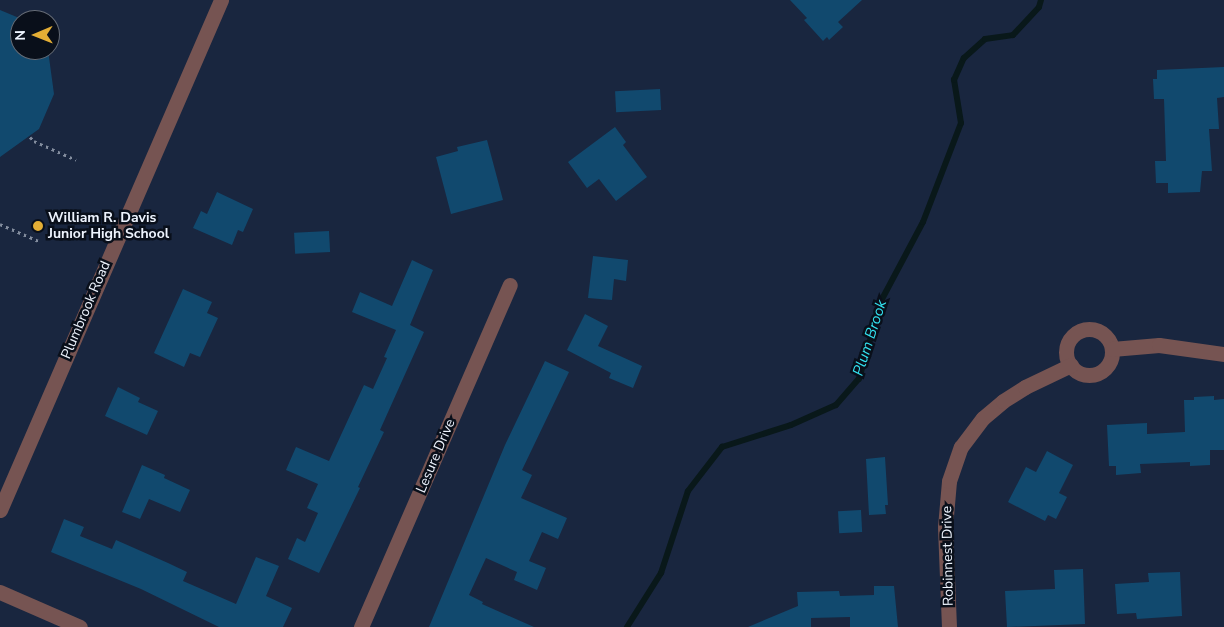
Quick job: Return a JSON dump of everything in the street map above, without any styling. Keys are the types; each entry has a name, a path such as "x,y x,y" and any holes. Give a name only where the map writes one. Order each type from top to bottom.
{"street":[{"name":"Plumbrook Road","path":"0,510 221,0"},
{"name":"Lesure Drive","path":"361,627 510,285"},
{"path":"1084,329 1100,331 1106,336 1112,349 1109,364 1098,373 1083,374 1071,365 1066,351 1072,337 1084,329"},
{"path":"1112,349 1159,345 1224,354"},
{"name":"Robinnest Drive","path":"949,627 945,527 949,481 961,447 983,418 1003,401 1025,387 1071,365"},
{"path":"0,592 80,627"}],"path":[{"path":"30,137 34,141 76,160"},
{"path":"0,224 41,242"}],"building":[{"path":"790,0 862,0 838,22 843,27 829,40 827,37 823,41 804,20 807,18"},
{"path":"0,10 10,14 10,60 49,60 54,94 39,129 0,157"},
{"path":"1224,67 1224,97 1217,98 1219,129 1209,129 1212,171 1202,171 1200,192 1168,193 1168,183 1156,183 1155,161 1166,161 1164,99 1154,99 1153,79 1157,79 1157,70"},
{"path":"660,89 661,110 616,112 615,91"},
{"path":"615,127 626,142 623,145 647,177 616,201 599,179 587,188 568,162"},
{"path":"487,140 503,200 451,214 436,157 458,151 457,147"},
{"path":"217,192 253,209 243,232 238,230 232,245 193,228 201,211 207,214"},
{"path":"329,231 330,252 295,254 294,233"},
{"path":"593,256 628,260 626,281 614,279 612,300 588,298"},
{"path":"412,260 433,270 410,325 424,332 380,430 384,432 358,487 360,488 319,573 288,559 297,538 305,542 318,513 307,508 318,484 286,470 296,447 329,461 364,385 373,389 387,358 384,357 396,330 352,312 360,292 392,306"},
{"path":"183,289 212,302 207,313 218,318 200,357 190,353 184,367 154,353"},
{"path":"585,314 608,326 598,346 642,366 633,388 609,378 611,373 567,350"},
{"path":"545,361 569,372 522,470 532,475 521,498 567,518 558,539 542,532 529,561 546,568 537,590 514,580 517,572 486,558 469,595 483,602 482,604 534,627 429,627 505,445"},
{"path":"118,387 140,398 138,402 158,411 147,435 105,416"},
{"path":"1214,396 1214,400 1224,399 1224,450 1210,450 1210,465 1190,466 1190,462 1140,464 1141,473 1116,475 1116,466 1109,466 1107,425 1147,423 1147,434 1185,432 1184,400 1194,400 1194,397"},
{"path":"1047,451 1073,465 1059,493 1067,497 1056,519 1048,515 1045,521 1008,502 1026,467 1036,472"},
{"path":"885,457 888,505 885,505 886,514 869,515 866,459"},
{"path":"142,465 165,475 164,478 190,490 180,512 149,499 140,519 122,512"},
{"path":"861,510 862,532 839,533 838,511"},
{"path":"64,519 84,527 80,536 112,549 116,540 187,572 183,581 236,604 256,557 279,566 266,596 292,608 283,627 219,627 141,589 51,552"},
{"path":"1083,569 1085,624 1007,627 1005,591 1055,589 1054,570"},
{"path":"1180,572 1182,616 1137,619 1136,613 1117,614 1115,584 1149,582 1148,573"},
{"path":"874,586 894,586 898,627 850,627 850,617 811,618 811,627 748,627 798,606 797,592 839,591 840,596 874,595"}],"waterway":[{"name":"Plum Brook","path":"627,627 661,573 688,491 722,447 791,425 836,405 859,379 881,301 923,222 961,123 954,80 964,58 985,39 1013,35 1039,7 1041,0"}],"place":[{"name":"William R. Davis Junior High School","path":"38,226"}]}
